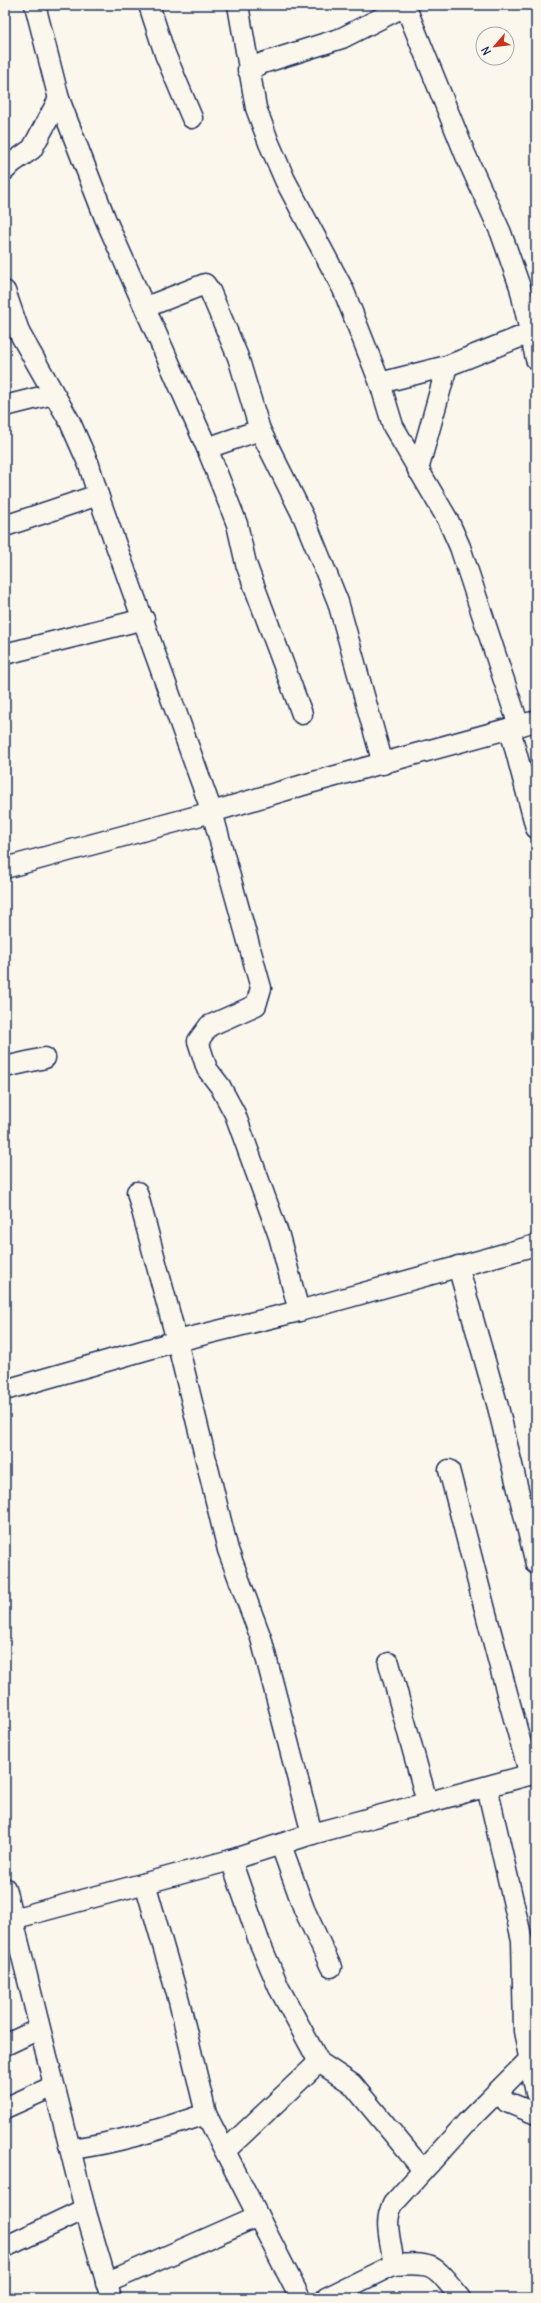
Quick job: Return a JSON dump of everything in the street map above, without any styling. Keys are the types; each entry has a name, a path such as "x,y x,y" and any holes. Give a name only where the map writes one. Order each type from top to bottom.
{"street":[{"path":"149,5 165,54 192,118"},
{"path":"238,5 248,70 256,108 269,143 285,180 343,289 380,383 393,426 448,520 460,547 522,726 536,828"},
{"path":"42,6 60,99 105,218 146,307 207,448 237,524 246,564 302,714"},
{"path":"248,70 263,63 342,38 405,6 466,156 501,233 520,287 536,359"},
{"path":"5,170 12,163 32,149 60,99"},
{"path":"146,307 205,284 210,292 238,357 260,430 281,469 304,518 338,602 383,764"},
{"path":"5,291 20,334 79,440 212,812 261,988 256,1005 210,1026 198,1041 207,1069 220,1086 235,1114 279,1236 299,1311"},
{"path":"380,383 447,366 530,333"},
{"path":"418,470 447,366"},
{"path":"5,406 53,394"},
{"path":"207,448 260,430"},
{"path":"5,526 98,496"},
{"path":"5,654 144,619"},
{"path":"5,868 522,726"},
{"path":"5,1067 45,1058"},
{"path":"136,1192 177,1341 228,1550 261,1638 312,1834"},
{"path":"5,1390 177,1341 299,1311 536,1245"},
{"path":"458,1266 498,1407 536,1564"},
{"path":"9,1920 231,1860 312,1834 533,1774 509,1705 479,1580 449,1470"},
{"path":"389,1663 427,1802"},
{"path":"487,1787 522,1940 524,2031 532,2060 536,2093"},
{"path":"280,1845 304,1909 331,1967"},
{"path":"231,1860 260,1942 279,1988 319,2062 352,2084 423,2170"},
{"path":"145,1883 179,2001 206,2114 226,2150 300,2298"},
{"path":"5,1888 9,1920 71,2149 85,2209 108,2290 258,2216"},
{"path":"5,2046 39,2029"},
{"path":"393,2265 393,2251 387,2221 389,2212 423,2170 467,2122 532,2060"},
{"path":"226,2150 319,2062"},
{"path":"5,2108 54,2086"},
{"path":"497,2093 507,2102 536,2114"},
{"path":"71,2149 100,2145 152,2133 206,2114"},
{"path":"5,2247 85,2209"},
{"path":"326,2298 393,2265 418,2264 434,2267 461,2298"}]}
